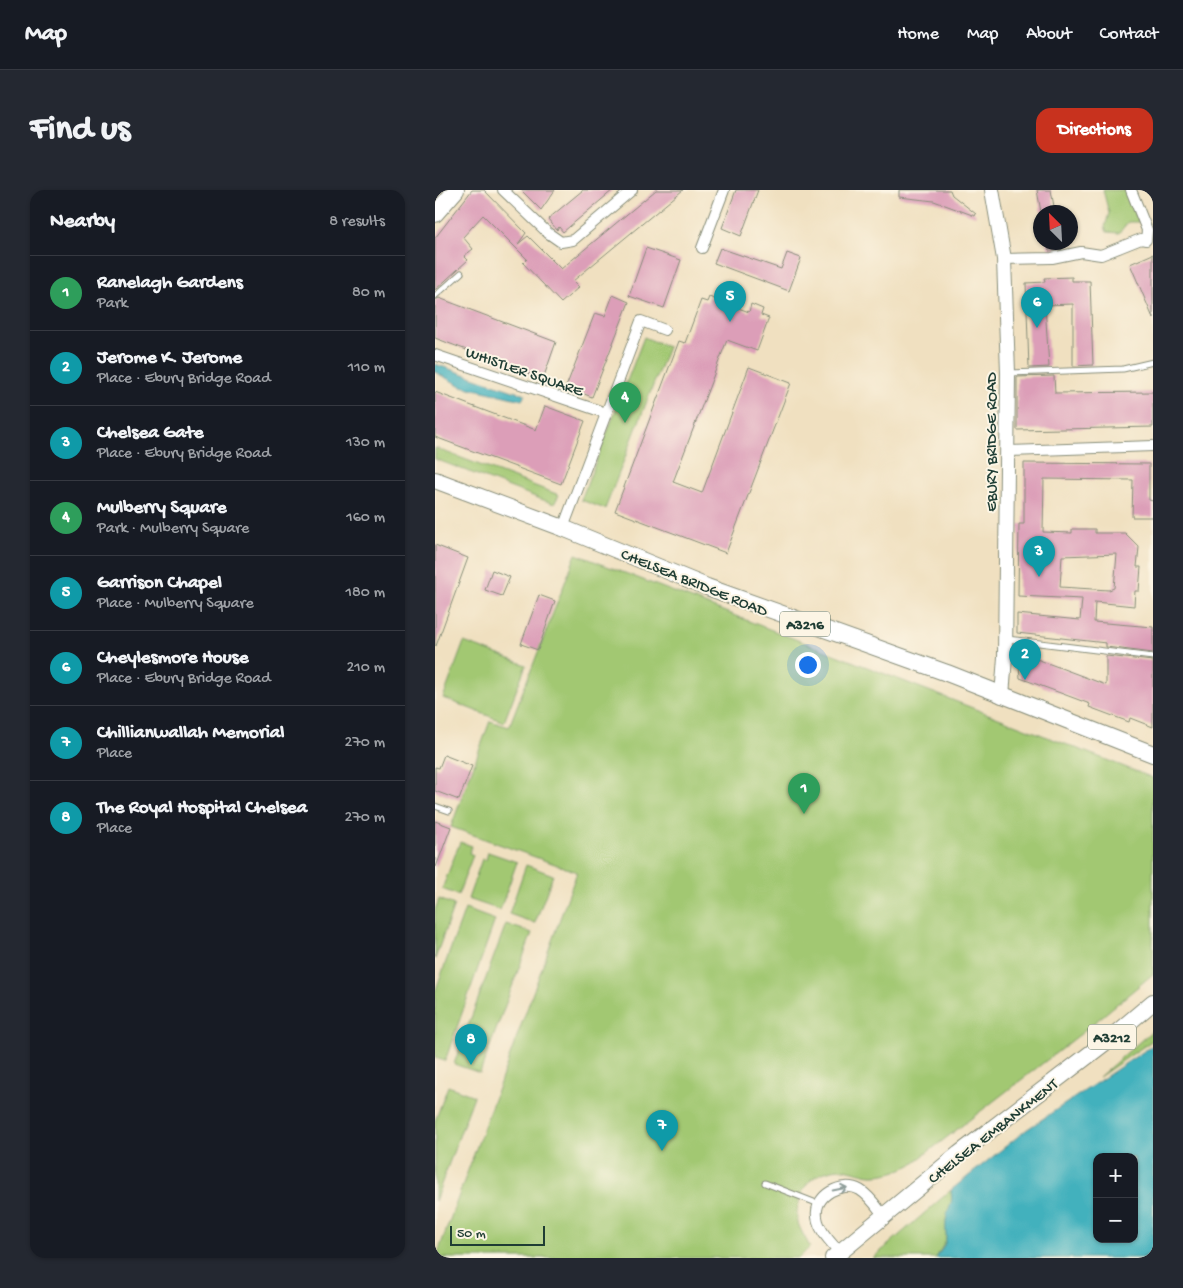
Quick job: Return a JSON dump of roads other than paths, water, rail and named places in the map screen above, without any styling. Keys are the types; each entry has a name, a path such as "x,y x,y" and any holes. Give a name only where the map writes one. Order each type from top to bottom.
{"main road":[{"path":"435,214 457,190"},
{"name":"EBURY BRIDGE ROAD","path":"992,190 1004,259 1008,373 1005,639 1002,696"},
{"name":"CHELSEA BRIDGE ROAD","path":"435,480 563,528 733,597 947,673 1153,754"},
{"name":"CHELSEA EMBANKMENT","path":"836,1255 959,1154 1107,1041 1153,1002"}],"street":[{"path":"503,190 548,233 561,242 573,240 632,190"},
{"path":"702,248 724,190"},
{"path":"1004,259 1052,258 1081,252 1101,255 1141,239 1146,240 1147,230 1131,190"},
{"path":"563,528 641,322 665,330"},
{"name":"WHISTLER SQUARE","path":"435,355 606,413"},
{"path":"1008,451 1153,446"},
{"path":"836,1255 819,1224 817,1216 819,1204 827,1194 834,1190 853,1188 867,1196 884,1216"}],"lane":[{"path":"435,296 461,274"},
{"path":"1008,373 1123,369 1153,362"},
{"path":"1054,449 1064,441"},
{"path":"1005,639 1153,657"},
{"path":"435,806 449,811"},
{"path":"765,1183 819,1204"}],"water":[{"path":"435,364 525,395 522,400 461,386 435,372"},
{"path":"1153,1045 1153,1258 936,1258 946,1240 946,1221 952,1199 951,1190 1026,1130"}],"place":[{"name":"Garrison Chapel","path":"730,322"},
{"name":"Cheylesmore House","path":"1037,328"},
{"name":"Mulberry Square","path":"625,423"},
{"name":"Chelsea Gate","path":"1039,577"},
{"name":"Jerome K. Jerome","path":"1025,680"},
{"name":"Ranelagh Gardens","path":"804,814"},
{"name":"The Royal Hospital Chelsea","path":"471,1065"},
{"name":"Chillianwallah Memorial","path":"662,1151"}]}
